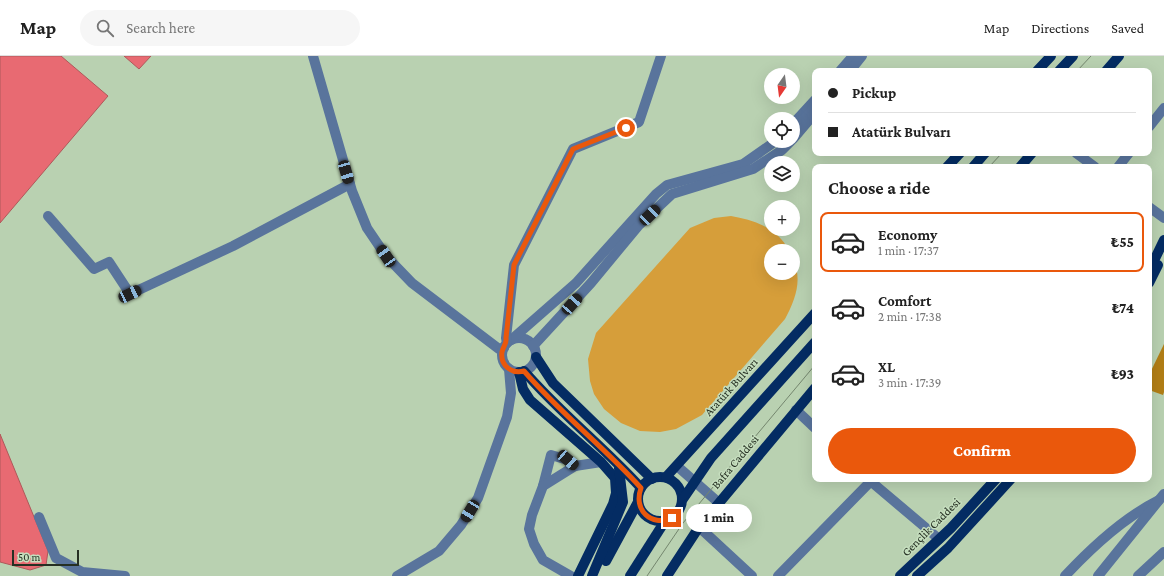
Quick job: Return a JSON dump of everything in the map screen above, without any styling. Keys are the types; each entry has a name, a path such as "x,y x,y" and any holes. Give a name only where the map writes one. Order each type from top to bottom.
{"main road":[{"path":"1040,68 1051,56"},
{"path":"1062,68 1073,56"},
{"path":"1109,68 1119,56"},
{"path":"950,164 957,156"},
{"path":"975,164 982,156"},
{"path":"1023,164 1029,156"},
{"path":"1152,265 1164,240"},
{"path":"1152,277 1164,252"},
{"name":"Atatürk Bulvarı","path":"666,477 812,316"},
{"path":"630,576 665,521 678,513 683,499 711,458 812,345"},
{"path":"536,357 553,383 652,479"},
{"path":"522,372 523,388 530,400 601,462 615,478 616,493 613,504 576,576"},
{"path":"522,372 618,462 641,488"},
{"name":"Bafra Caddesi","path":"667,576 699,528 812,391"},
{"path":"592,576 623,502 618,462"},
{"path":"597,576 638,502 641,488 652,479 666,477 678,485 683,499"},
{"name":"Gençlik Caddesi","path":"900,576 939,539 993,482"},
{"name":"Gençlik Caddesi","path":"917,576 948,548 1008,482"},
{"path":"638,502 645,515 651,519 665,521"}],"street":[{"path":"313,56 350,184 367,228 386,256 412,283 499,349 521,338 530,342 533,346 536,357 532,366 522,372 509,369"},
{"path":"398,576 439,551 461,525 478,498 507,417 511,393 509,369 502,360 507,344 506,338 514,265 573,149 639,122 661,56"},
{"path":"843,68 853,56"},
{"path":"852,68 862,56"},
{"path":"800,116 812,103"},
{"path":"1152,123 1164,108"},
{"path":"800,131 812,117"},
{"path":"507,344 576,283 656,194 667,185 743,164 766,148"},
{"path":"533,346 591,284 639,225 672,194 753,169 784,148"},
{"path":"1080,156 1090,164"},
{"path":"1120,164 1127,156"},
{"path":"48,216 94,269 109,262 130,294 233,246 350,184"},
{"path":"1152,209 1164,218"},
{"path":"796,410 812,425"},
{"path":"575,466 568,460 551,456 529,529 543,560 576,576"},
{"path":"543,486 575,466 601,462"},
{"path":"677,466 719,503"},
{"path":"778,576 868,482"},
{"path":"872,482 939,539"},
{"path":"1065,576 1085,555 1139,510 1161,497"},
{"path":"1098,576 1161,497"},
{"path":"39,517 56,558 82,572 125,576"},
{"path":"699,528 752,576"},
{"path":"1138,576 1164,552"}],"shaded area":[{"path":"0,56 61,56 108,96 0,223"},
{"path":"124,56 151,56 139,69"},
{"path":"731,216 748,220 764,226 764,236 779,236 785,244 764,244 764,280 798,280 795,297 785,319 702,415 676,429 660,432 640,431 621,423 604,409 594,394 590,381 588,359 596,333 690,228 714,218"},
{"path":"1164,344 1163,395 1152,391 1152,369"},
{"path":"0,434 48,551 46,565 30,570 0,562"}],"tram line":[{"path":"1080,68 1091,56"},
{"path":"992,164 999,156"},
{"path":"647,576 683,523 812,369"}],"route":[{"path":"626,128 573,149 514,265 506,338 507,343 502,354 502,360 505,365 514,372 524,371 540,390 618,462 641,488 638,502 640,509 645,515 658,521 665,521 672,518"}]}
